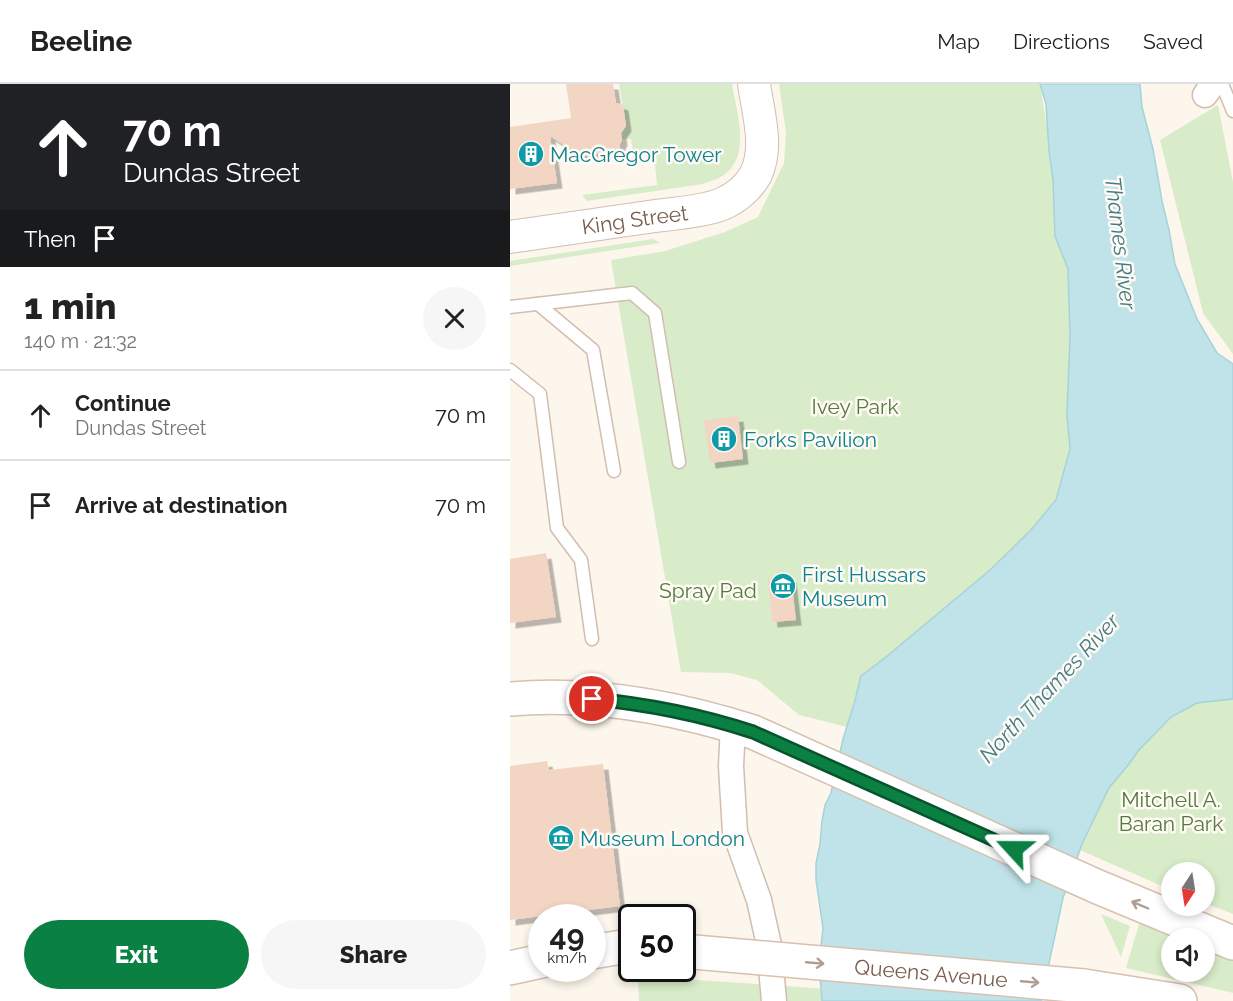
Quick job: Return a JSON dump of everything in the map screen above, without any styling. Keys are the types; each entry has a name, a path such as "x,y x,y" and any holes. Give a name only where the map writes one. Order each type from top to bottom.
{"main road":[{"path":"510,699 573,697 611,701 733,725 773,740 1098,887 1233,944"},
{"name":"Queens Avenue","path":"696,953 1084,987 1180,1001"},
{"path":"510,968 528,964"}],"street":[{"name":"King Street","path":"510,237 712,207 738,194 751,181 763,148 754,84"},
{"path":"733,725 731,765 735,833 759,900 769,945 774,1001"}],"lane":[{"path":"1214,88 1233,111"},
{"path":"510,308 632,293 655,313 679,462"},
{"path":"538,304 593,350 614,471"},
{"path":"510,370 540,394 557,528 582,560 592,639"}],"green space":[{"path":"619,84 732,84 740,137 736,161 717,179 703,184 587,201 582,195 657,185 654,154 634,156 631,139 622,139 621,133 626,126"},
{"name":"Ivey Park","path":"779,84 1040,84 1069,262 1070,503 886,657 861,675 847,727 799,715 757,680 730,673 681,672 611,260 665,251 725,232 758,217 784,163 786,133"},
{"path":"1218,105 1233,182 1233,354 1203,313 1160,140"},
{"path":"653,239 660,243 510,266 510,261"},
{"name":"Mitchell A. Baran Park","path":"1233,699 1233,914 1215,907 1215,862 1161,862 1161,886 1080,850 1109,788 1139,750 1171,717 1197,703"},
{"path":"1101,914 1130,926 1121,957"},
{"path":"1140,921 1161,930 1161,976 1126,968"},
{"path":"1215,952 1233,960 1233,993 1186,982 1215,982"},
{"path":"696,980 828,989 829,1001 639,1001 638,982 696,982"}],"water":[{"path":"1040,84 1140,84 1142,107 1153,149 1175,264 1197,319 1217,353 1233,364 1233,699 1197,703 1171,717 1139,750 1109,788 1082,844 1063,898 1041,1001 822,1001 819,964 823,928 816,880 816,863 825,805 831,793 861,676 990,570 1030,531 1056,500 1070,449 1067,415 1070,336 1068,269 1055,236 1053,180 1046,104"}],"building":[{"path":"566,84 613,84 616,103 623,105 626,126 621,133 620,151 581,156 550,136 557,183 510,189 510,127 571,118"},
{"name":"Forks Pavilion","path":"738,416 743,459 710,463 704,420"},
{"path":"546,553 556,617 510,623 510,559"},
{"path":"791,577 796,620 772,622 768,579"},
{"name":"Museum London","path":"547,761 549,770 603,764 620,904 618,906 606,908 606,904 528,904 528,918 510,920 510,766"}],"place":[{"name":"MacGregor Tower","path":"531,154"},
{"name":"Forks Pavilion","path":"724,439"},
{"name":"First Hussars Museum","path":"783,586"},
{"name":"Museum London","path":"561,838"}],"route":[{"path":"592,699 676,712 753,732 1014,849"}],"water label":[{"name":"Thames River","path":"1121,243"},
{"name":"North Thames River","path":"1049,688"}],"park label":[{"name":"Spray Pad","path":"708,590"}]}
